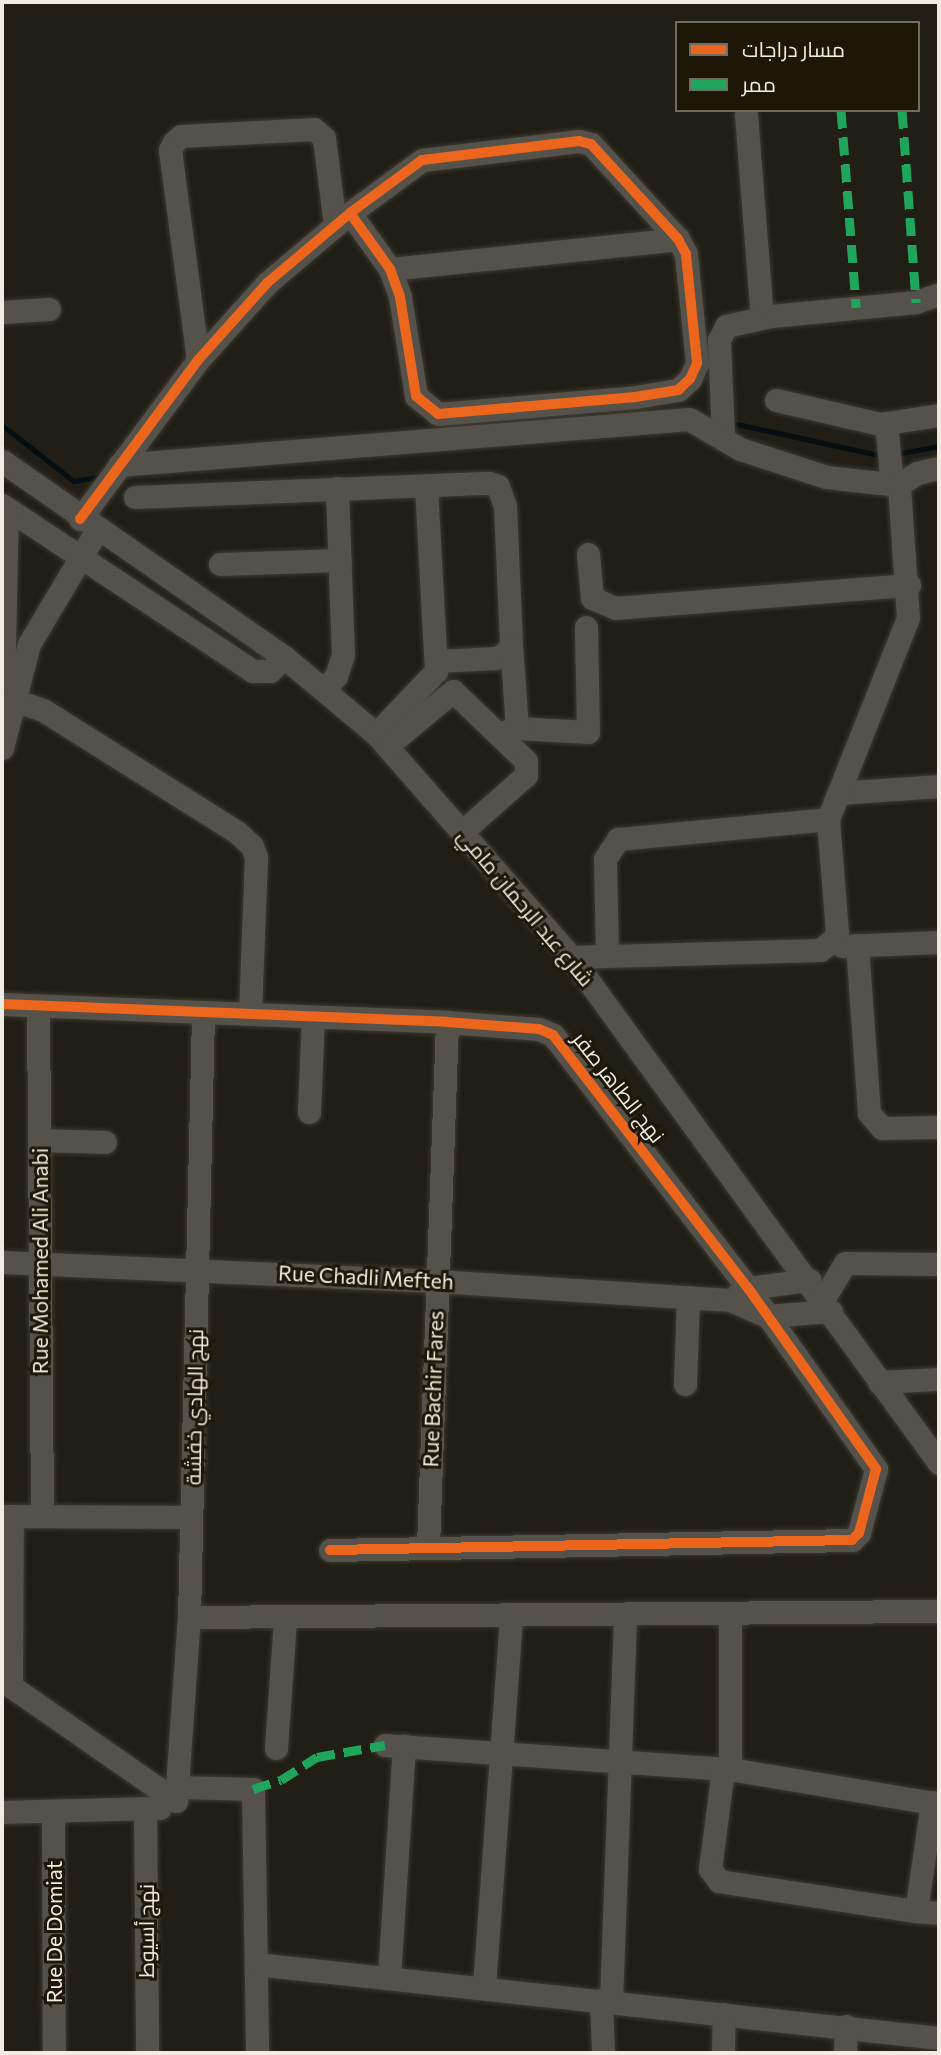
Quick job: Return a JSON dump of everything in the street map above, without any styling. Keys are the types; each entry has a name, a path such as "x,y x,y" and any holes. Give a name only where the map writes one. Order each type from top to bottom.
{"street":[{"path":"746,115 762,317"},
{"path":"6,697 29,644 80,558 88,524 119,465 198,360 267,283 342,219 422,160 579,141 602,154 678,239 689,271 697,363 690,379 678,390 624,399 438,414 416,396 400,297 390,269 342,219 320,133 314,129 181,136 173,142 170,150 198,360"},
{"path":"390,269 678,239"},
{"path":"723,437 719,340 726,326 762,317 916,302 939,294"},
{"path":"2,312 49,309"},
{"path":"776,400 886,423 939,415"},
{"path":"119,465 623,422 689,419 740,449 826,477 896,485 917,473 939,468"},
{"path":"829,946 837,932 828,819 903,641 909,585 886,423"},
{"name":"شارع عبد الرحمان مامي","path":"2,461 88,524 284,657 325,688 382,740 570,957 809,1280 939,1463"},
{"path":"135,497 489,483 503,493 511,644 509,730"},
{"path":"382,740 432,678 437,661 426,486"},
{"path":"325,688 336,676 343,655 337,488"},
{"path":"4,508 253,671 270,671 284,657"},
{"path":"2,748 6,697 4,508"},
{"path":"588,554 592,598 615,608 909,585"},
{"path":"220,564 340,560"},
{"path":"509,730 588,732 586,627"},
{"path":"437,661 495,658 505,654 511,644"},
{"path":"382,740 453,691 509,730 529,768 463,831"},
{"path":"6,697 43,710 238,833 252,846 256,857 250,1014"},
{"path":"839,793 939,786"},
{"path":"607,955 605,859 618,839 828,819"},
{"path":"570,957 820,950 829,946 939,942"},
{"path":"857,945 869,1113 882,1128 939,1127"},
{"name":"نهج الطاهر صفر","path":"2,1004 447,1022 539,1029 561,1041 739,1294"},
{"name":"Rue Mohamed Ali Anabi","path":"38,1006 42,1515"},
{"name":"نهج الهادي خفشة","path":"177,1794 189,1617 203,1012"},
{"path":"309,1112 313,1017"},
{"name":"Rue Bachir Fares","path":"428,1546 447,1022"},
{"path":"39,1140 105,1142"},
{"name":"Rue Chadli Mefteh","path":"2,1262 437,1280 688,1297 739,1294"},
{"path":"767,1316 827,1306 845,1263 939,1264"},
{"path":"739,1294 809,1280"},
{"path":"330,1550 428,1546 852,1540 859,1533 876,1475 871,1458 767,1316 739,1294"},
{"path":"685,1384 688,1297"},
{"path":"879,1382 939,1379"},
{"path":"191,1517 7,1516 7,1683 177,1794 253,1789 257,2053"},
{"path":"189,1617 285,1619 730,1616 939,1611"},
{"path":"603,2053 625,1615"},
{"path":"484,1986 510,1616"},
{"path":"730,1616 727,1769 710,1869 715,1878 939,1913"},
{"path":"276,1748 285,1619"},
{"path":"389,1977 394,1745 619,1758 727,1769 936,1803 916,1911"},
{"path":"2,1812 167,1808 177,1794"},
{"name":"نهج أسيوط","path":"145,1809 147,2053"},
{"name":"Rue De Domiat","path":"53,1811 54,2053"},
{"path":"256,1964 484,1986 939,2038"},
{"path":"723,2014 723,2053"},
{"path":"845,2053 846,2026"}],"waterway":[{"path":"728,422 883,456"},
{"path":"2,425 74,481 103,476"},
{"path":"896,454 939,446"}],"marked path":[{"path":"841,112 856,307"},
{"path":"902,112 916,302"},
{"path":"253,1789 281,1780 317,1757 385,1745"}],"cycle path":[{"path":"80,519 198,360 267,283 350,213 390,269 400,297 416,396 438,414 635,397 678,390 690,379 697,363 686,254 678,239 591,144 579,141 422,160 350,213"},
{"path":"2,1004 447,1022 539,1029 553,1035 748,1288 876,1469 859,1533 852,1540 330,1550"}]}
